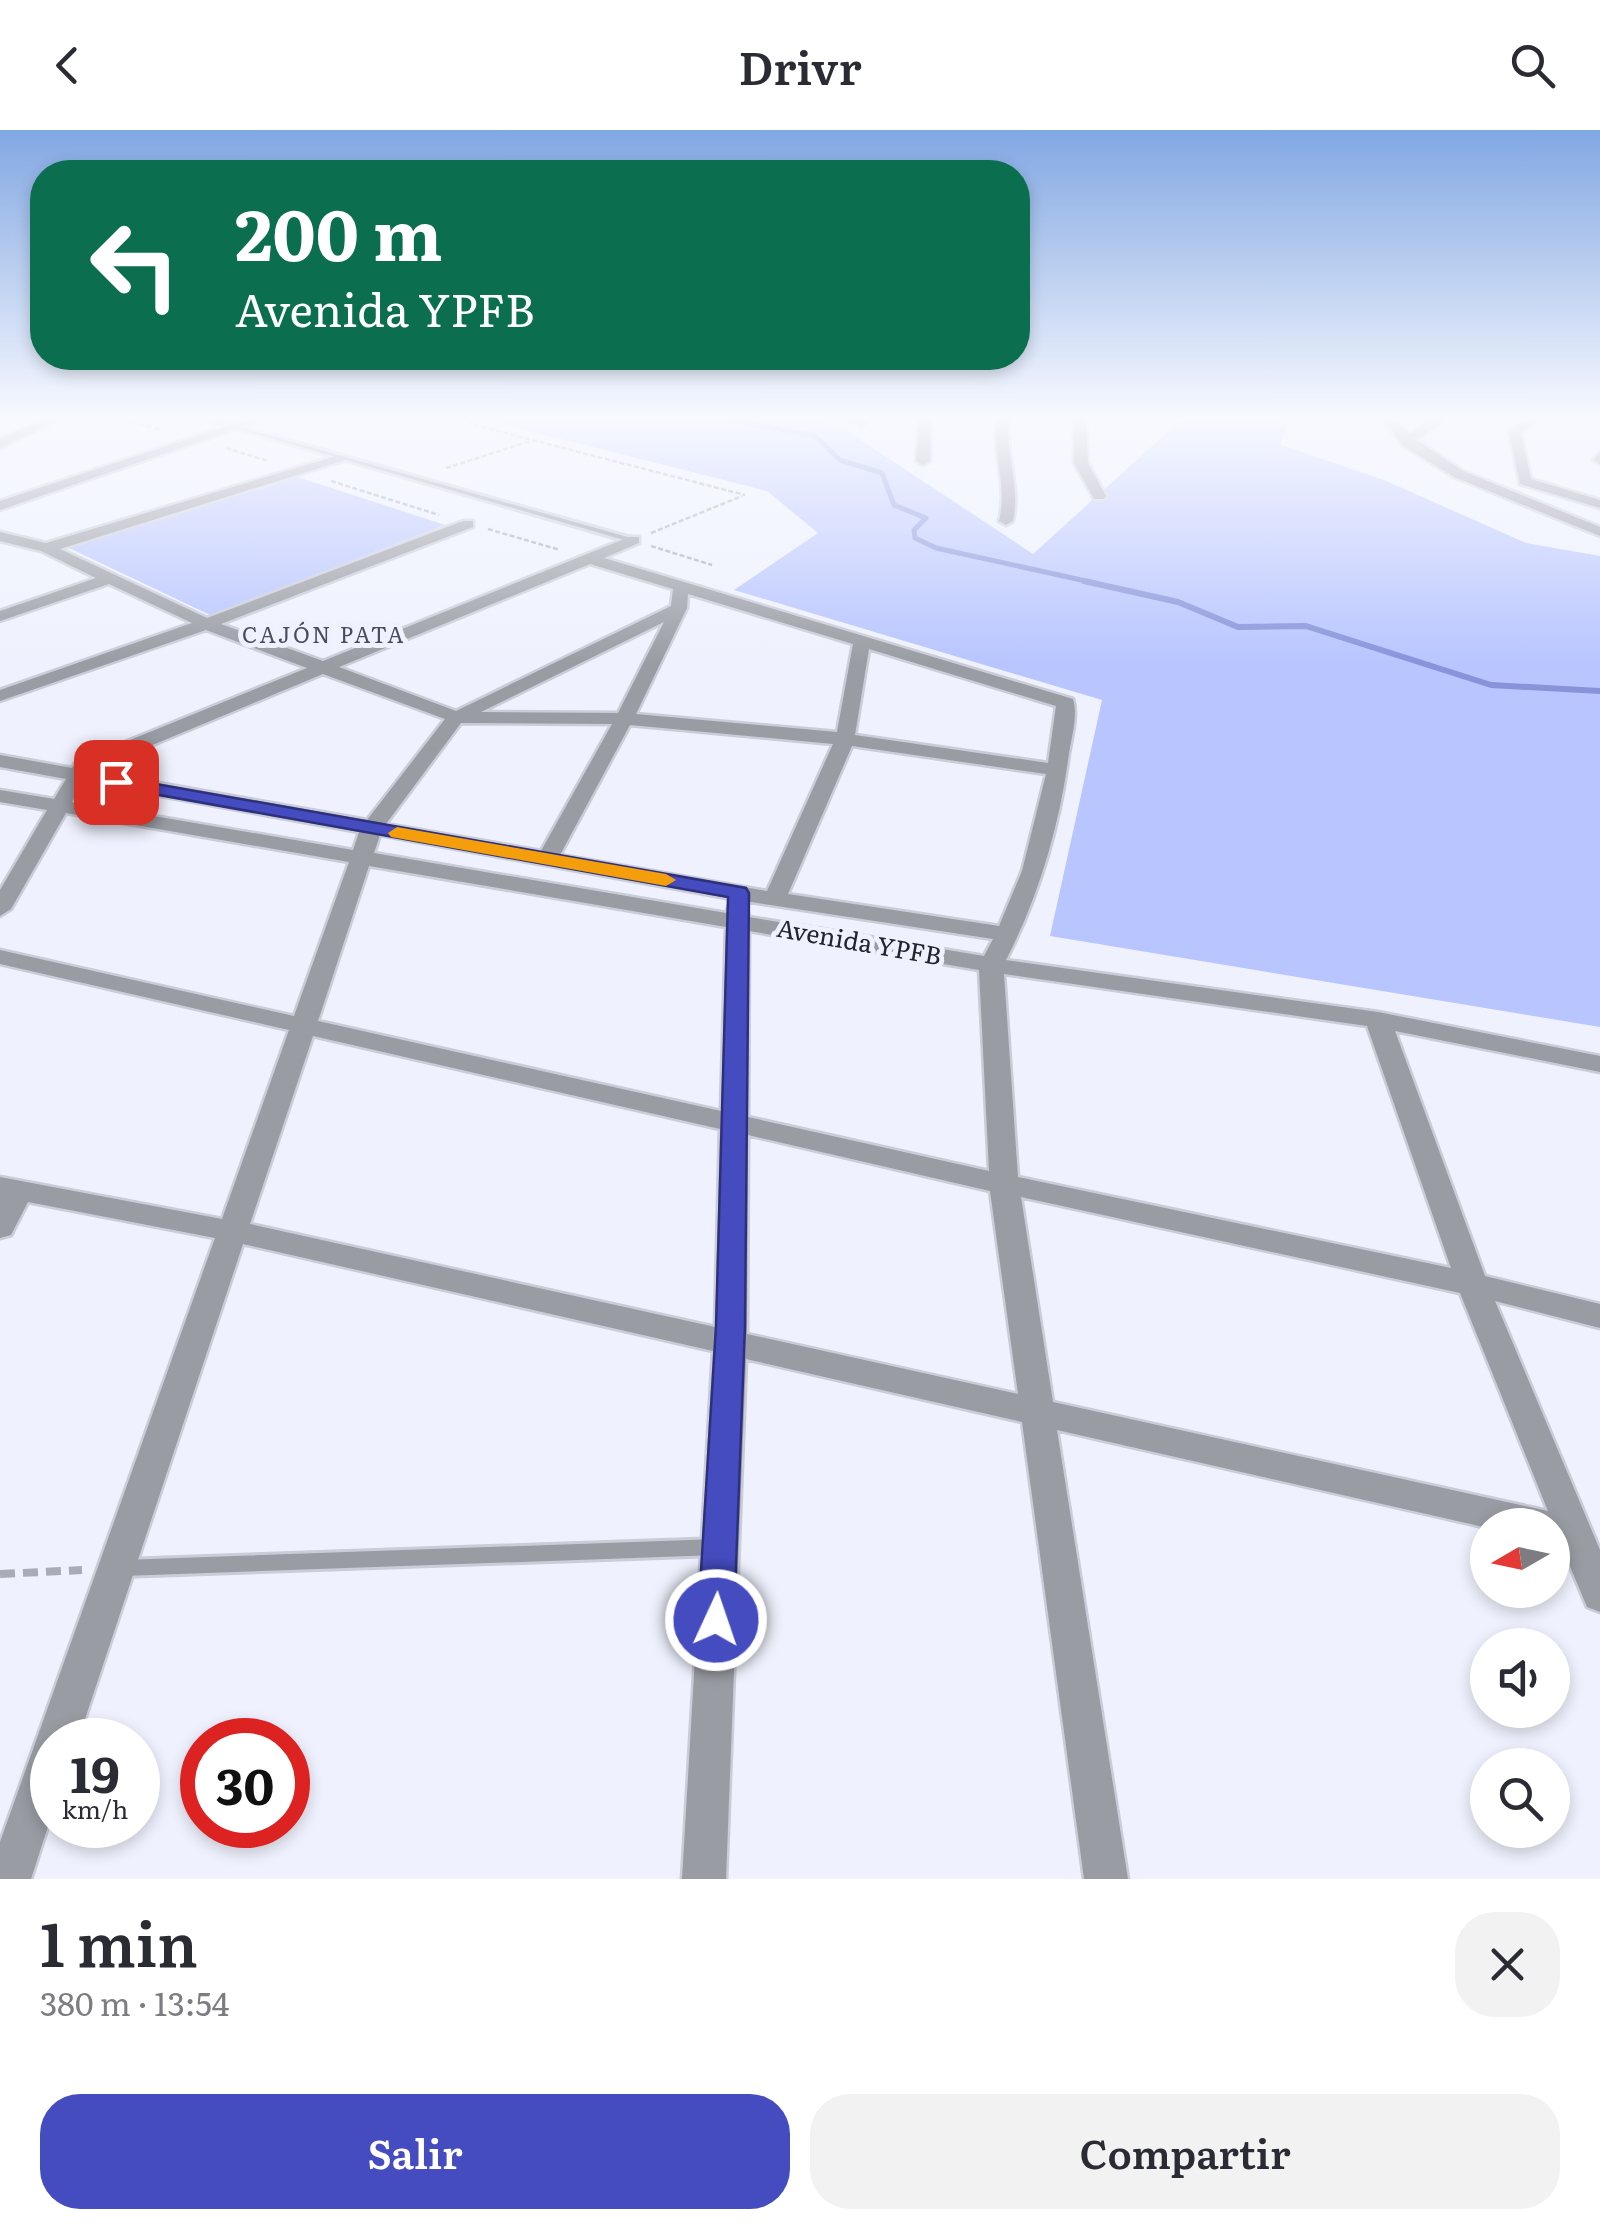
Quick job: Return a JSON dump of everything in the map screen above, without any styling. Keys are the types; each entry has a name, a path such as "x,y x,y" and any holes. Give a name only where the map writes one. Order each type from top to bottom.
{"street":[{"path":"46,548 204,501"},
{"path":"1006,521 1010,501"},
{"path":"1522,501 1600,532"},
{"path":"0,696 206,624 468,524"},
{"path":"0,536 46,548 206,624 456,717 624,719 845,739 1060,770"},
{"path":"0,909 82,766 634,540"},
{"path":"591,558 680,598 862,641 1066,704 1060,770 1031,879 1009,934 991,965 1004,1184 1106,1879"},
{"path":"0,616 108,579"},
{"path":"64,1718 372,828 456,717 680,598"},
{"path":"547,859 624,719 680,598"},
{"path":"776,898 845,739 862,641"},
{"name":"Avenida YPFB","path":"0,761 547,859 991,965 1378,1020 1600,1064"},
{"name":"Avenida YPFB","path":"0,796 362,857 738,907 776,898 1009,934"},
{"path":"704,1879 730,1344 738,907"},
{"path":"0,957 1004,1184 1472,1284 1600,1316"},
{"path":"1378,1020 1472,1284 1558,1508"},
{"path":"0,1228 10,1189 232,1231 1470,1510"},
{"path":"1570,1537 1600,1596"},
{"path":"9,1879 30,1817"}],"lane":[{"path":"489,501 634,540"},
{"path":"115,1568 720,1546"}],"path":[{"path":"392,501 591,558"},
{"path":"634,540 731,501"},
{"path":"634,540 712,565"},
{"path":"0,1574 115,1568"}],"shaded area":[{"path":"222,501 370,501 445,525 210,615 69,548"},
{"path":"779,501 953,501 1033,554 1092,501 1430,501 1526,543 1600,556 1600,1027 1050,936 1102,700 734,590 818,533"}],"waterway":[{"path":"892,501 894,505 926,518 914,530 915,538 936,548 1095,583"},
{"path":"1084,581 1178,602 1238,627 1306,626 1491,685 1600,691"}],"slow traffic":[{"path":"397,833 666,880"}],"district":[{"name":"CAJÓN PATA","path":"324,635"}],"route":[{"path":"116,782 738,893 731,1326 716,1620"}]}
